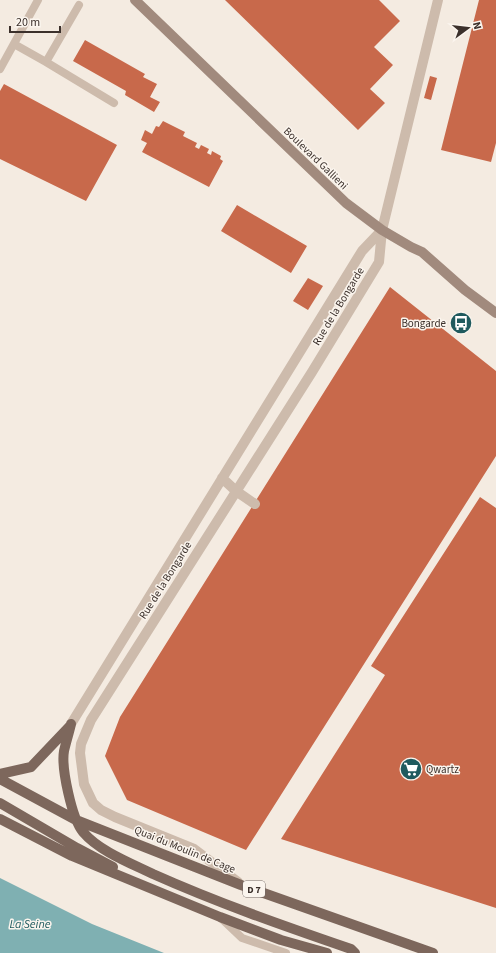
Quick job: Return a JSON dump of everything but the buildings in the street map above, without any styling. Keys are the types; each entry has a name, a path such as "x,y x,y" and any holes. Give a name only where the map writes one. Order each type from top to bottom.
{"main road":[{"name":"Boulevard Gallieni","path":"135,0 346,203 382,230 422,252 465,290 496,313"},
{"path":"0,774 31,767 71,724"},
{"path":"71,724 64,752 64,775 76,820 82,831 100,847 180,886 252,915 351,949 355,953"},
{"name":"Quai du Moulin de Cage","path":"0,779 76,820 241,885 433,953"},
{"path":"0,803 77,848 162,893"},
{"path":"0,819 72,856 220,917 281,940 327,953"}],"street":[{"name":"Rue de la Bongarde","path":"241,885 194,849 101,810 93,803 88,793 82,773 80,753 81,744 91,720 312,372 379,262 382,230 438,0"},
{"name":"Rue de la Bongarde","path":"71,724 362,251 382,230"},
{"path":"222,478 236,491 255,504"}],"lane":[{"path":"0,69 38,0"},
{"path":"46,62 79,5"},
{"path":"14,44 114,103"},
{"path":"220,917 242,938 286,953"}],"water":[{"name":"La Seine","path":"0,878 92,924 164,953 0,953"}],"place":[{"name":"Bongarde","path":"461,323"},
{"name":"Qwartz","path":"411,769"}]}
